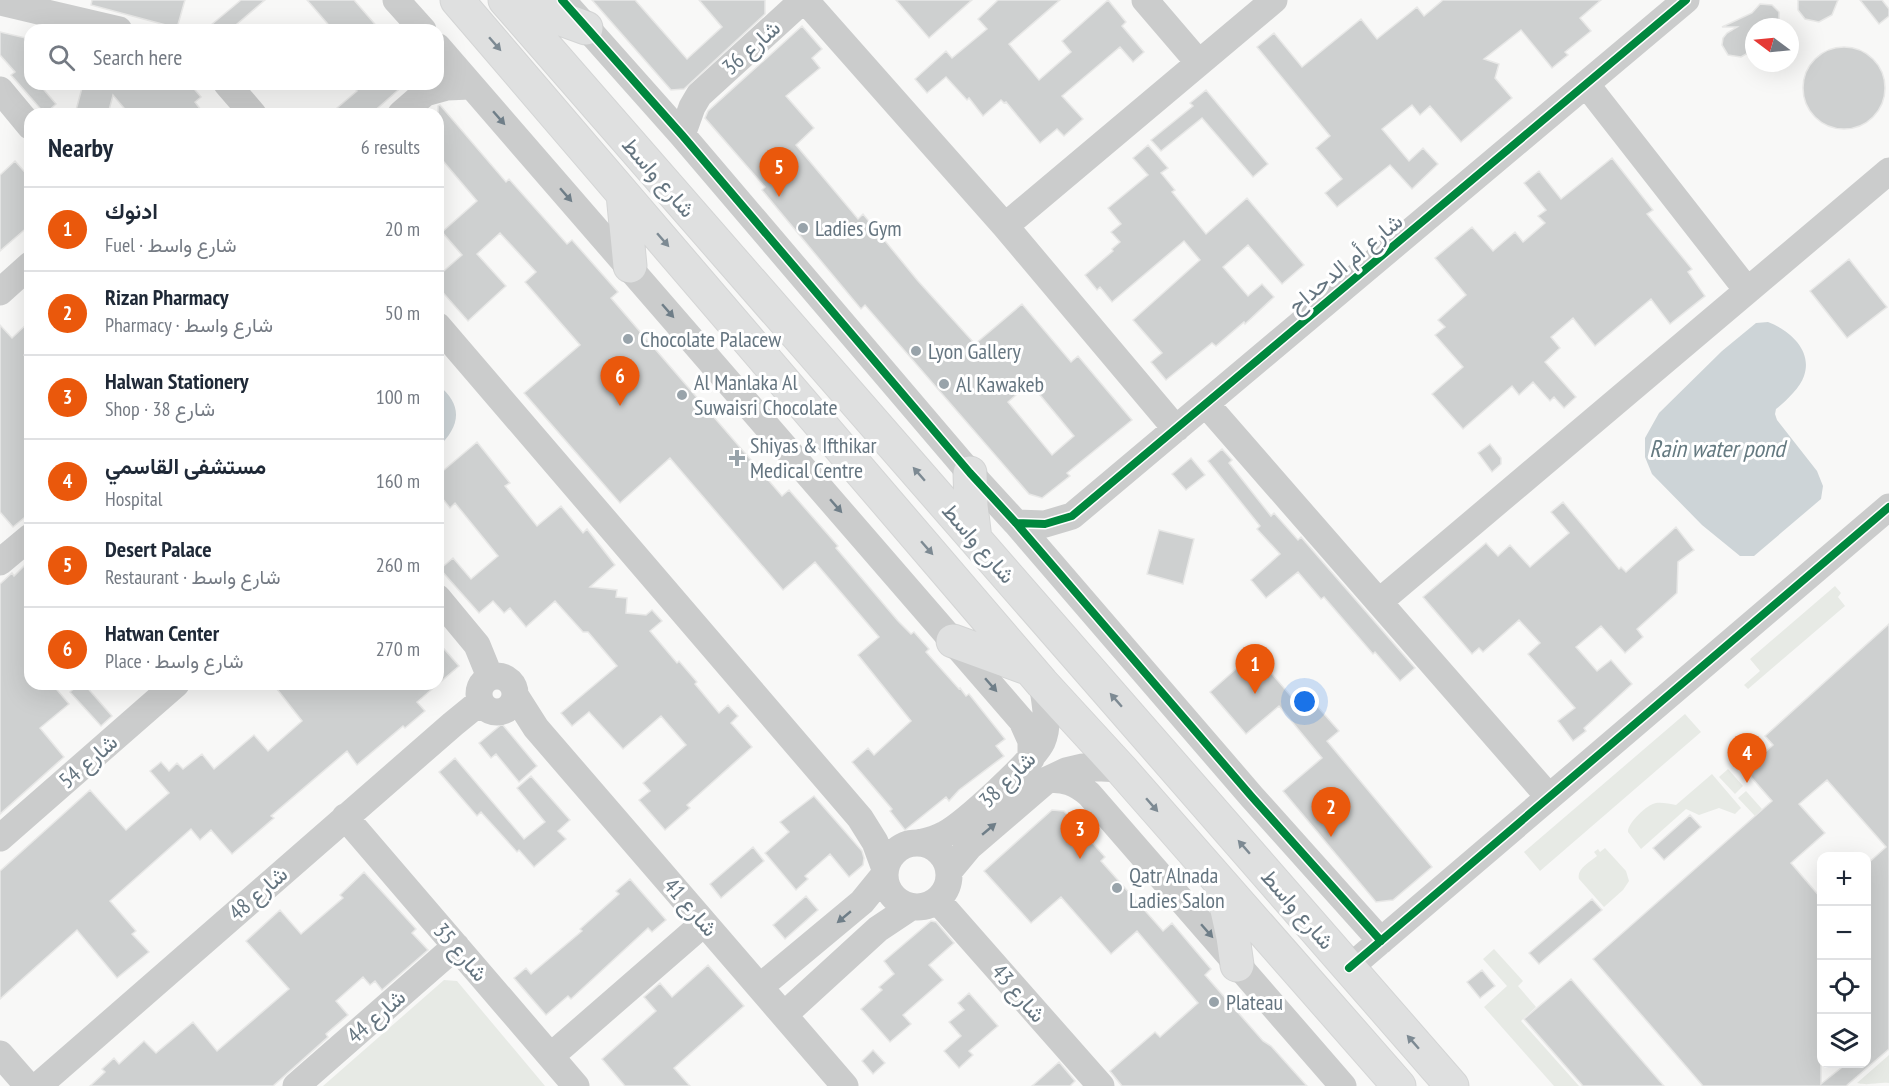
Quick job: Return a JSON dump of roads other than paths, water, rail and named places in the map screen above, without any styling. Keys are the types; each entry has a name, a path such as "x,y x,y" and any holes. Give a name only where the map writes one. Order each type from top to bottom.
{"main road":[{"name":"شارع واسط","path":"457,0 1037,676 1399,1086"},
{"name":"شارع واسط","path":"507,0 1452,1086"},
{"path":"507,0 586,28"},
{"path":"623,194 630,266"},
{"path":"970,473 975,539"},
{"path":"952,640 1037,676"},
{"path":"1221,882 1232,928 1237,965"}],"street":[{"path":"396,0 416,24"},
{"path":"562,0 682,135 970,473 1056,568 1252,797 1381,941"},
{"path":"804,0 1005,226 1176,429"},
{"name":"شارع 36","path":"682,135 699,95 804,0"},
{"path":"1145,0 1199,63"},
{"path":"1005,226 1274,0"},
{"name":"شارع أم الدحداح","path":"1016,523 1045,524 1072,516 1686,0"},
{"path":"0,2 94,24"},
{"path":"444,58 630,266 1026,727 1039,770 1070,782 1089,794 1344,1086"},
{"path":"1586,84 1747,290"},
{"path":"444,87 470,86"},
{"path":"0,90 24,119"},
{"path":"232,90 248,108"},
{"path":"407,108 427,90"},
{"path":"649,100 699,95"},
{"path":"1379,602 1889,171"},
{"path":"0,292 24,270"},
{"path":"444,336 860,818 875,842 885,872 885,884 895,899 911,907 925,907 937,900 948,882 949,871 939,852 930,846 884,835 860,818"},
{"path":"1206,404 1549,797"},
{"path":"1349,968 1889,507"},
{"name":"شارع أم الدحداح","path":"1056,568 1061,541 1072,516"},
{"path":"0,562 24,542"},
{"name":"شارع 41","path":"444,605 477,645 490,677 505,678 512,685 499,703 536,728 845,1086"},
{"name":"شارع 38","path":"949,871 1039,770 1047,710 1037,676"},
{"name":"شارع 54","path":"0,838 169,690"},
{"name":"شارع 48","path":"38,1086 345,817 499,703"},
{"name":"شارع 38","path":"916,843 932,840 956,828 1039,770 1066,771 1083,767 1120,769"},
{"name":"شارع 35","path":"345,817 576,1086"},
{"path":"760,987 862,902 885,872 890,857 900,848 916,843"},
{"name":"شارع 43","path":"937,900 1101,1086"},
{"path":"784,1015 878,929 911,907"},
{"path":"551,1056 704,923"},
{"name":"شارع 44","path":"296,1086 456,946"},
{"path":"0,1054 28,1086"}],"water":[{"name":"Rain water pond","path":"1768,322 1791,336 1797,342 1805,358 1806,367 1802,381 1776,409 1775,414 1777,420 1817,471 1823,486 1821,499 1754,556 1740,556 1702,525 1652,474 1645,457 1645,438 1659,413 1722,351 1756,323"},
{"path":"444,391 452,400 456,416 455,424 445,439"}],"place":[{"name":"Desert Palace","path":"779,197"},
{"name":"Ladies Gym","path":"803,228"},
{"name":"Chocolate Palacew","path":"628,339"},
{"name":"Lyon Gallery","path":"916,351"},
{"name":"Al Kawakeb","path":"944,384"},
{"name":"Al Manlaka Al Suwaisri Chocolate","path":"682,395"},
{"name":"Hatwan Center","path":"620,406"},
{"name":"Shiyas & Ifthikar Medical Centre","path":"737,458"},
{"name":"ادنوك","path":"1255,694"},
{"name":"مستشفى القاسمي","path":"1747,783"},
{"name":"Rizan Pharmacy","path":"1331,837"},
{"name":"Halwan Stationery","path":"1080,859"},
{"name":"Qatr Alnada Ladies Salon","path":"1117,888"},
{"name":"Plateau","path":"1214,1002"}]}
